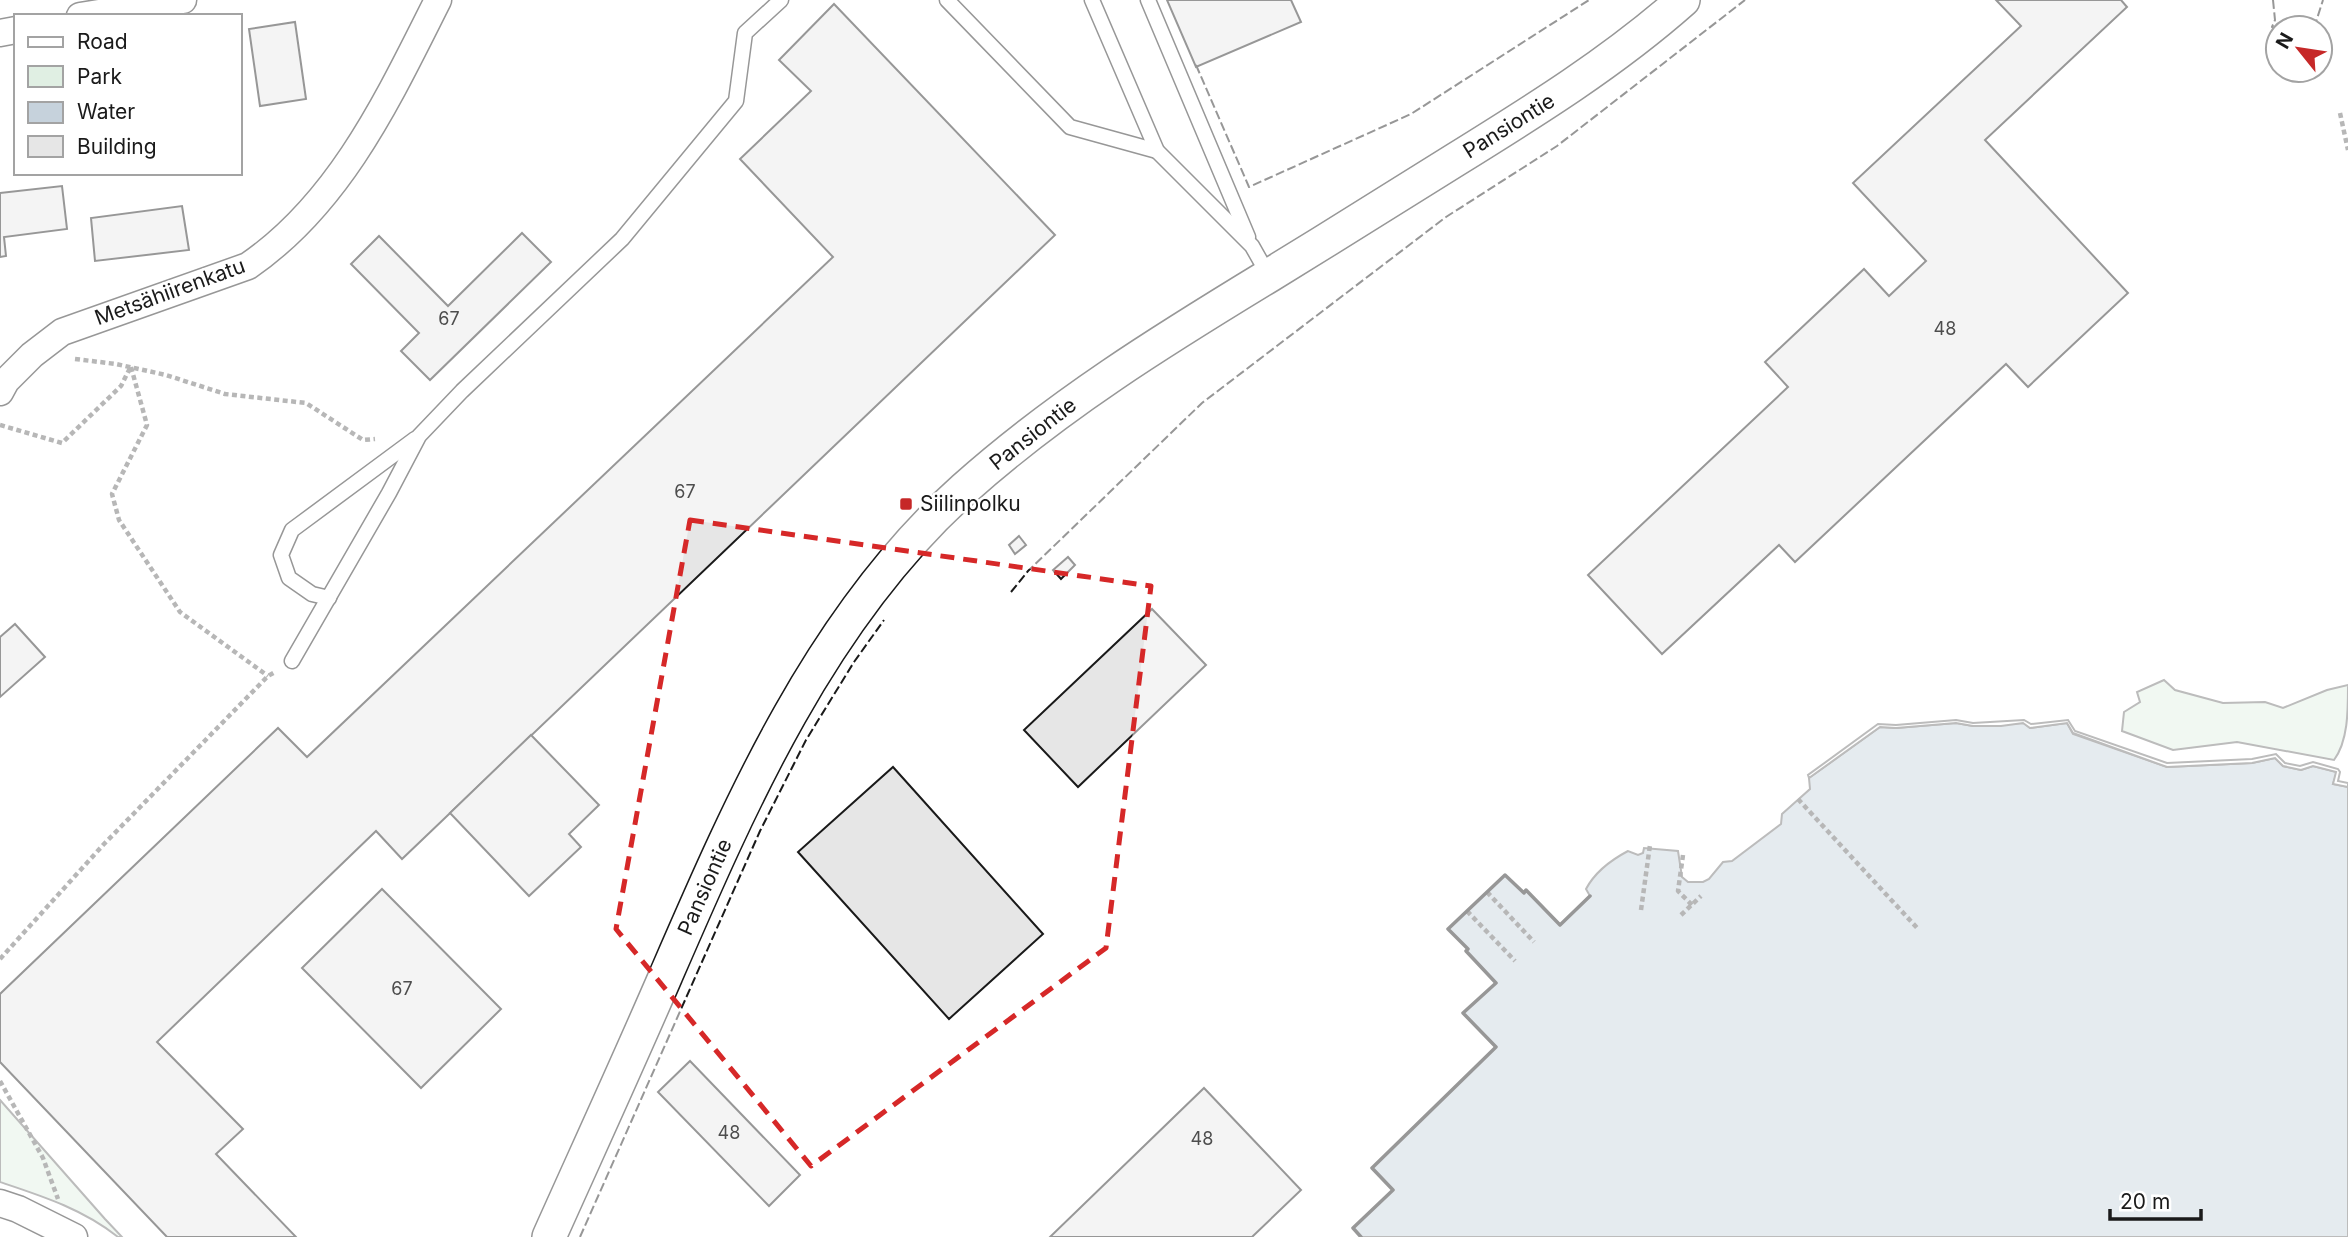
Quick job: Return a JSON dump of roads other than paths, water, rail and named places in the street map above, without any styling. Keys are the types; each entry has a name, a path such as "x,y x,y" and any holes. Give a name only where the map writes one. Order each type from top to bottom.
{"street":[{"path":"92,14 183,0"},
{"name":"Metsähiirenkatu","path":"0,392 6,381 32,355 62,332 248,266 275,247 322,196 359,149 438,0"},
{"name":"Pansiontie","path":"549,1237 729,832 795,705 878,582 907,547 963,490 1063,408 1185,326 1588,76 1683,0"},
{"path":"0,1203 73,1236"}],"lane":[{"path":"329,598 312,594 289,578 281,555 292,530 419,436 462,391 622,239 736,101 745,33 780,0"},
{"path":"947,0 1070,127 1157,151"},
{"path":"1092,0 1157,151 1252,246"},
{"path":"1148,0 1252,246 1269,276"},
{"path":"292,661 419,436"}],"water":[{"path":"1956,723 1973,726 2024,723 2030,728 2067,723 2073,734 2167,767 2252,763 2275,758 2283,766 2301,770 2313,766 2337,772 2333,784 2348,787 2348,1237 1361,1237 1353,1228 1393,1190 1372,1168 1496,1047 1463,1013 1496,983 1448,929 1505,875 1523,892 1526,890 1560,925 1590,896 1586,889 1599,872 1628,851 1638,855 1643,853 1644,848 1678,851 1682,877 1688,882 1703,882 1709,879 1723,862 1732,861 1781,824 1782,814 1810,789 1809,778 1880,727"}],"place":[{"name":"Siilinpolku","path":"906,504"}]}
